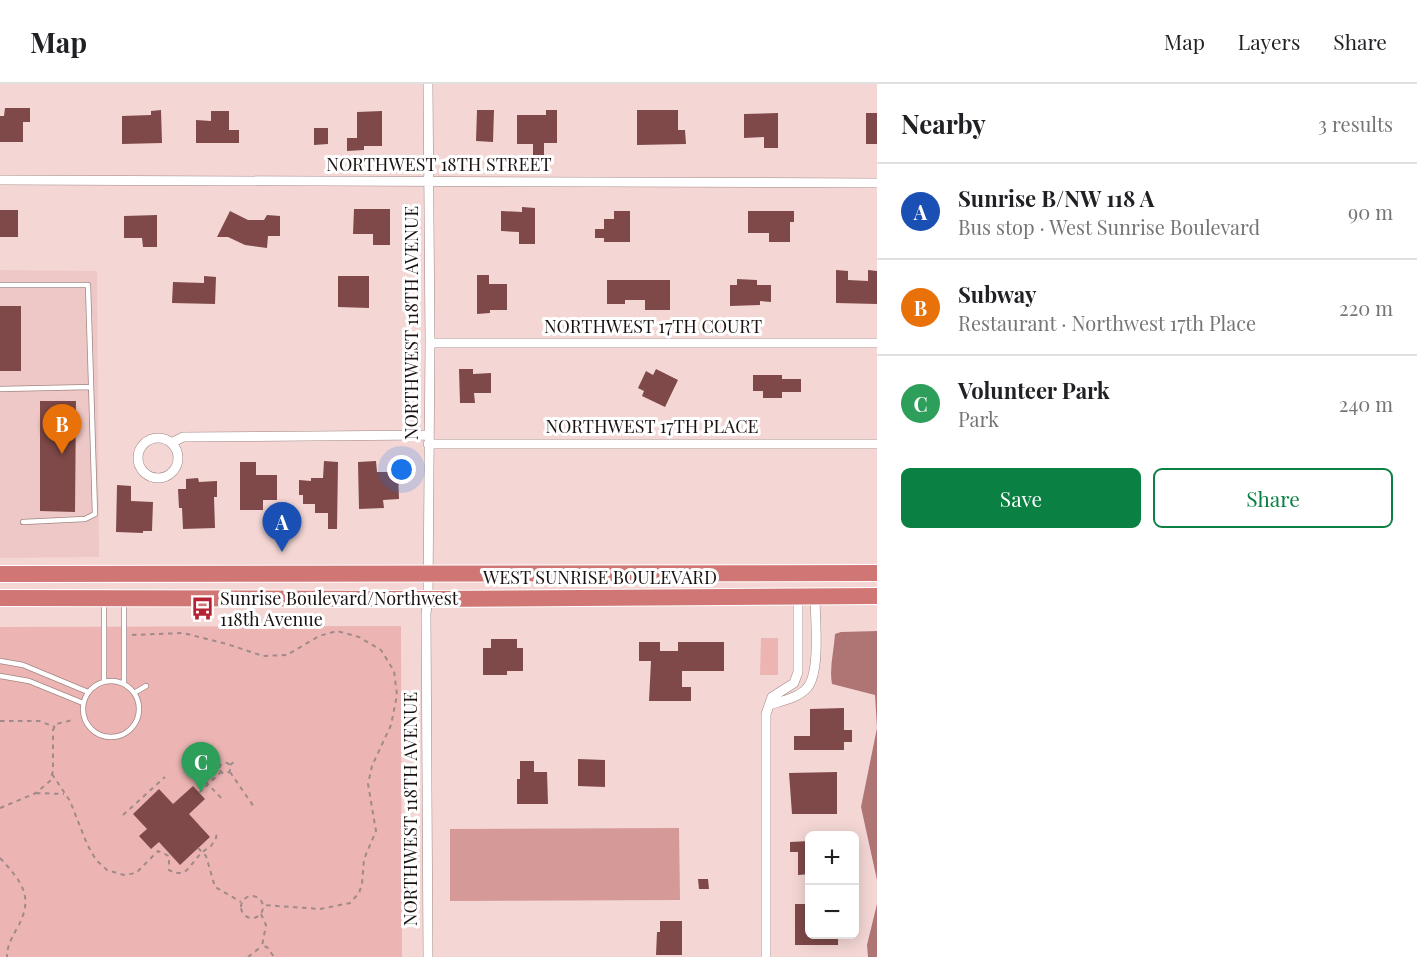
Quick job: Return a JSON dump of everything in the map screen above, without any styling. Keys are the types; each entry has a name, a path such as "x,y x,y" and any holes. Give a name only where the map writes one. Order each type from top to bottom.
{"highway":[{"name":"WEST SUNRISE BOULEVARD","path":"0,574 877,573"},
{"name":"WEST SUNRISE BOULEVARD","path":"0,598 428,599 877,596"}],"street":[{"name":"NORTHWEST 118TH AVENUE","path":"428,84 430,343 426,614 428,957"},
{"name":"NORTHWEST 18TH STREET","path":"0,180 877,183"},
{"name":"NORTHWEST 17TH COURT","path":"430,343 877,343"},
{"name":"NORTHWEST 17TH PLACE","path":"171,443 183,436 877,444"},
{"name":"NORTHWEST 17TH PLACE","path":"159,438 171,443 177,453 176,466 172,471 162,477 150,476 144,472 138,460 141,447 152,439 159,438"},
{"path":"766,957 766,714 772,697 794,683 798,672 798,596"},
{"path":"769,705 798,695 808,687 815,671 815,596"},
{"path":"798,649 815,649"}],"lane":[{"path":"0,285 88,285 95,514 84,519 23,522"},
{"path":"0,389 91,387"},
{"path":"104,598 104,681"},
{"path":"124,598 124,683"},
{"path":"0,661 23,665 88,692"},
{"path":"0,676 29,681 83,703"},
{"path":"114,680 124,683 134,693 139,703 137,719 126,732 118,736 110,737 93,731 84,718 83,703 88,692 95,685 104,681 114,680"},
{"path":"134,693 146,686"}],"path":[{"path":"132,635 183,633 262,656 287,655 319,636 337,631 359,637 381,650 394,671 398,695 391,725 372,766 368,784 376,831 364,859 359,893 350,903 320,909 263,905"},
{"path":"0,721 39,720 55,727"},
{"path":"0,808 36,793 50,781 56,724 73,720"},
{"path":"26,721 26,727"},
{"path":"230,765 235,761"},
{"path":"187,762 224,801"},
{"path":"221,772 221,764 230,765"},
{"path":"230,765 230,772 254,807"},
{"path":"221,772 226,774 230,772"},
{"path":"199,793 221,772"},
{"path":"52,774 77,816 96,861 107,870 124,875 136,873 158,851 169,856 169,870 182,873 211,846 217,832"},
{"path":"123,815 165,777"},
{"path":"36,793 64,794"},
{"path":"143,798 146,802"},
{"path":"135,805 138,809"},
{"path":"198,848 206,856 215,887 241,902"},
{"path":"0,858 22,885 26,901 25,916 7,947 7,957"},
{"path":"248,957 262,946 266,926 261,913 263,905 260,899 251,896 245,897 241,902 242,913 248,917 255,917 261,913"},
{"path":"262,946 267,947 274,957"}],"shaded area":[{"path":"0,270 97,271 99,557 0,558"},
{"path":"401,626 402,957 0,957 0,627"},
{"path":"877,631 877,728 875,695 832,684 831,672 835,634"},
{"path":"761,638 778,638 778,675 760,675"},
{"path":"877,728 877,880 861,807"},
{"path":"679,828 680,900 450,901 450,829"},
{"path":"877,904 877,957 868,957 867,945"}],"building":[{"path":"5,108 30,108 30,122 23,122 23,142 0,142 0,116 4,116"},
{"path":"161,110 162,143 122,144 122,116 151,115 151,111"},
{"path":"477,110 494,110 493,142 476,141"},
{"path":"546,110 557,110 557,143 544,143 544,155 533,156 533,144 517,144 517,115 546,115"},
{"path":"637,110 678,110 678,130 685,130 686,144 637,145"},
{"path":"211,111 229,111 229,130 239,130 239,143 196,143 196,120 211,121"},
{"path":"382,111 382,146 364,146 364,150 347,151 347,138 357,138 357,112"},
{"path":"778,113 778,148 764,148 764,137 744,138 744,114"},
{"path":"866,113 877,113 877,144 866,144"},
{"path":"314,128 328,128 328,144 314,145"},
{"path":"522,207 535,208 535,244 519,244 519,232 501,231 501,211 522,212"},
{"path":"354,209 390,209 390,245 373,245 373,234 353,234"},
{"path":"0,210 18,210 18,237 0,237"},
{"path":"230,211 248,220 264,220 267,215 280,216 280,236 268,236 267,248 245,245 228,237 217,237"},
{"path":"614,211 630,211 630,242 604,242 604,238 595,238 595,229 604,229 604,219 614,219"},
{"path":"748,211 794,211 794,222 790,222 790,242 769,242 769,233 748,233"},
{"path":"157,215 157,247 143,247 142,238 124,238 124,216"},
{"path":"836,270 848,271 848,280 868,281 868,270 877,271 877,304 836,303"},
{"path":"477,275 489,275 489,284 507,284 507,310 490,310 490,313 477,314"},
{"path":"204,276 216,277 215,304 172,303 173,282 204,283"},
{"path":"338,276 369,276 369,308 338,307"},
{"path":"737,279 757,280 757,285 771,285 771,302 760,301 760,305 730,306 730,285 737,285"},
{"path":"607,280 670,280 670,310 645,310 645,300 625,300 625,304 607,304"},
{"path":"0,306 21,306 21,371 0,371"},
{"path":"459,369 473,369 473,374 491,373 491,393 474,393 475,403 460,403"},
{"path":"656,369 678,380 665,407 642,396 644,391 638,388 646,371 653,375"},
{"path":"753,375 782,375 782,379 801,379 801,392 782,392 782,398 763,398 763,391 753,391"},
{"path":"40,401 76,401 75,512 40,511"},
{"path":"324,461 338,462 337,529 328,529 328,513 315,513 315,504 303,504 303,495 299,495 299,480 311,481 311,478 323,478"},
{"path":"376,461 377,472 398,472 399,499 383,500 384,508 359,509 358,462"},
{"path":"240,462 256,462 256,475 277,475 277,500 263,500 263,510 240,510"},
{"path":"198,478 199,482 217,481 217,497 214,497 215,528 183,529 178,489 186,489 186,479"},
{"path":"117,485 131,486 131,501 153,502 152,531 116,532"},
{"path":"491,639 517,639 517,648 523,648 523,671 507,671 507,675 483,675 483,648 491,648"},
{"path":"639,642 660,642 660,651 678,651 678,642 724,642 724,671 682,671 682,687 691,687 691,701 649,701 651,661 639,661"},
{"path":"844,708 844,730 852,730 852,742 844,742 844,750 794,750 794,736 810,736 810,709"},
{"path":"578,759 605,760 605,787 578,786"},
{"path":"520,761 534,761 534,772 547,772 548,804 517,804"},
{"path":"837,772 837,814 792,814 789,773"},
{"path":"193,786 205,799 189,814 210,837 180,865 159,842 151,849 139,836 147,829 133,814 159,789 173,804"},
{"path":"805,841 805,874 798,875 798,852 790,852 790,842"},
{"path":"698,879 708,879 709,889 699,889"},
{"path":"795,904 805,904 805,939 838,939 838,945 795,945"},
{"path":"660,921 682,921 682,955 656,955"}],"place":[{"name":"Subway","path":"62,454"},
{"name":"Sunrise B/NW 118 A","path":"282,552"},
{"name":"Sunrise Boulevard/Northwest 118th Avenue","path":"202,609"},
{"name":"Volunteer Park","path":"201,792"}]}
